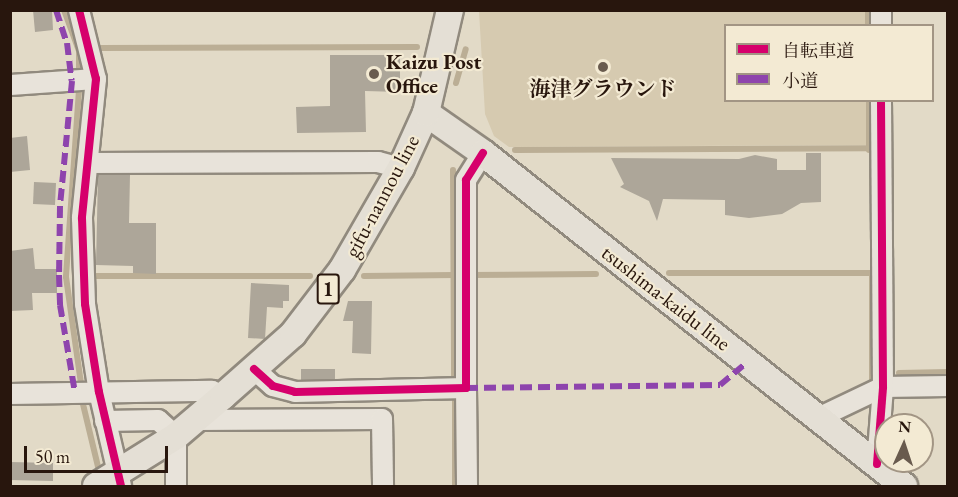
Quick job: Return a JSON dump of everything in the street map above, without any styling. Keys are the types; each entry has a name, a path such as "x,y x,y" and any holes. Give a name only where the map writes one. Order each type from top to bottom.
{"main road":[{"name":"gifu-nannou line","path":"96,486 120,480 176,436 254,369 293,334 342,270 400,168 426,113 450,10"},
{"name":"tsushima-kaidu line","path":"426,113 483,153 874,462"},
{"name":"tsushima-kaidu line","path":"886,473 898,484"}],"street":[{"path":"80,10 96,79 81,258 99,392 120,480"},
{"path":"10,86 96,79"},
{"path":"881,102 883,387 881,413"},
{"path":"467,486 466,180 483,153"},
{"path":"88,163 378,162 400,168"},
{"path":"254,369 273,386 295,392 466,388"},
{"path":"818,418 883,387 948,386"},
{"path":"10,394 213,391 223,396"},
{"path":"195,420 382,418 383,486"},
{"path":"105,421 158,420 176,436 176,486"}],"shaded area":[{"name":"海津グラウンド","path":"479,11 865,11 865,24 724,24 724,102 866,102 867,145 509,147 494,136 485,114"}],"building":[{"path":"33,10 52,10 53,30 35,32"},
{"path":"330,55 400,55 400,92 365,91 366,132 297,133 296,107 330,106"},
{"path":"27,136 30,170 10,172 10,138"},
{"path":"806,153 821,153 821,202 801,203 782,214 749,218 725,215 725,200 663,199 657,221 649,201 620,187 624,184 611,158 739,159 755,155 777,159 777,170 806,170"},
{"path":"98,175 130,175 129,223 156,223 156,274 133,273 133,266 96,265"},
{"path":"34,182 56,183 55,205 33,204"},
{"path":"33,248 35,269 57,269 57,293 32,293 33,310 10,311 10,251"},
{"path":"251,283 289,285 289,301 283,301 283,308 267,307 265,339 248,338"},
{"path":"348,301 372,301 371,354 352,353 353,321 343,321"},
{"path":"301,369 335,369 335,379 301,380"},
{"path":"10,462 53,463 53,481 10,480"}],"waterway":[{"path":"64,10 79,51 79,74"},
{"path":"868,10 868,24"},
{"path":"100,48 417,47"},
{"path":"456,83 466,49"},
{"path":"79,90 66,277 81,384"},
{"path":"869,102 869,150"},
{"path":"515,150 869,148"},
{"path":"453,170 454,377"},
{"path":"669,273 872,273 872,379"},
{"path":"471,275 596,274"},
{"path":"364,276 454,275"},
{"path":"88,276 310,276"},
{"path":"899,373 948,372"},
{"path":"455,398 455,486"},
{"path":"82,400 99,471"}],"marked path":[{"path":"56,10 67,43 72,81 60,206 59,275 60,305 75,393"},
{"path":"466,388 720,385 747,362"}],"cycle path":[{"path":"79,10 96,79 82,218 85,304 99,392 121,486"},
{"path":"881,102 883,387 881,413"},
{"path":"254,369 273,386 295,392 466,388 466,180 483,153"}],"place":[{"name":"海津グラウンド","path":"603,67"},
{"name":"Kaizu Post Office","path":"374,74"}]}
